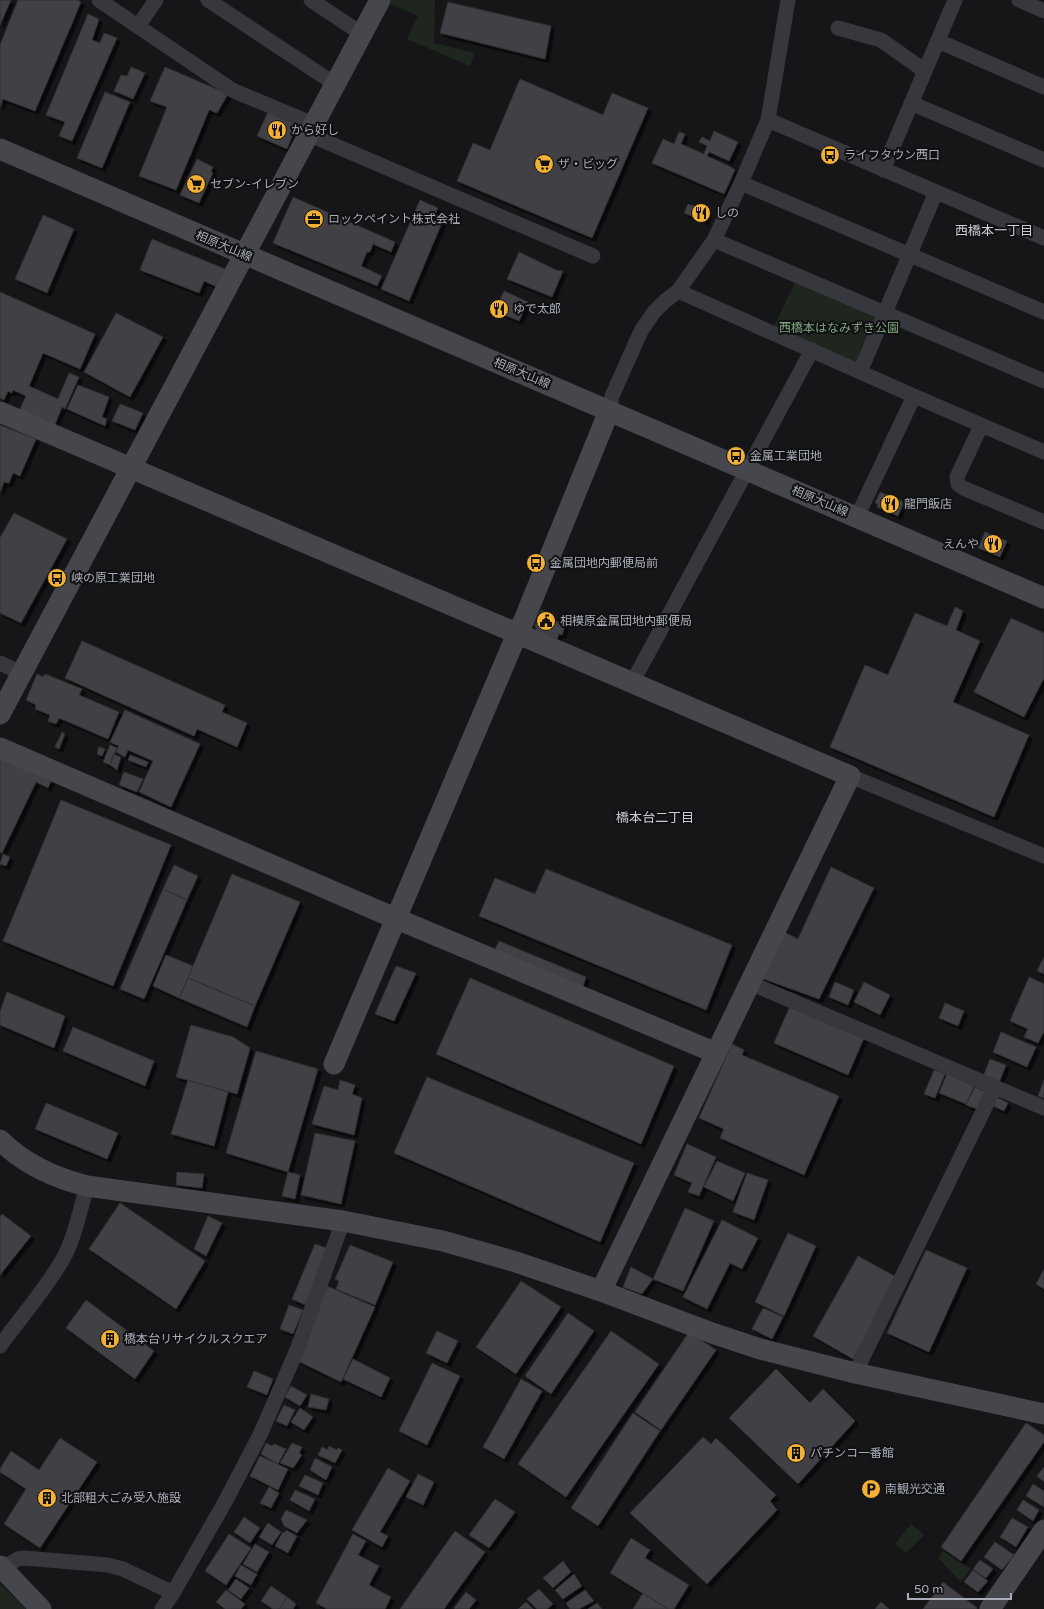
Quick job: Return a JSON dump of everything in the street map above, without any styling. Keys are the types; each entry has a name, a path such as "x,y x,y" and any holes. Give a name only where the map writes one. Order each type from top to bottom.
{"street":[{"path":"99,0 232,90 311,129 593,256"},
{"path":"138,26 156,0"},
{"path":"208,0 335,84"},
{"path":"311,0 362,34"},
{"path":"0,714 380,0"},
{"path":"334,1064 524,620 609,411 612,396 641,331 654,312 678,291 714,240 741,183 768,120 788,0"},
{"path":"883,170 955,0"},
{"path":"1019,0 1044,11"},
{"path":"838,28 881,40 925,71"},
{"path":"938,40 1044,87"},
{"path":"911,103 1044,160"},
{"path":"768,120 1044,238"},
{"name":"相原大山線","path":"0,149 1044,598"},
{"path":"741,183 1044,312"},
{"path":"860,372 936,192"},
{"path":"714,240 1044,381"},
{"path":"678,291 981,426 1044,452"},
{"path":"632,683 812,350"},
{"path":"857,517 914,396"},
{"path":"0,412 850,776 1044,856"},
{"path":"981,426 957,477 958,484 964,488 1044,522"},
{"path":"0,664 22,672"},
{"path":"0,748 397,919 716,1053"},
{"path":"601,1291 850,776"},
{"path":"750,983 1044,1108"},
{"path":"855,1374 995,1087"},
{"path":"0,1140 23,1158 52,1175 69,1182 87,1186 343,1221 443,1241 516,1262 601,1291 712,1333 760,1349 855,1374 1044,1414"},
{"path":"0,1346 49,1280 63,1258 73,1236 87,1186"},
{"path":"162,1609 173,1593 260,1435 297,1350 343,1221"},
{"path":"990,1609 1044,1530"},
{"path":"41,1609 1,1567 18,1559 24,1558 108,1565 123,1569 173,1593"}],"green space":[{"path":"391,0 435,0 434,43 475,53 470,66 407,39 418,16 389,3"},
{"name":"西橋本はなみずき公園","path":"798,276 884,313 860,372 771,332"},
{"path":"911,1524 924,1535 906,1553 895,1544"},
{"path":"943,1551 971,1569 961,1582 938,1558"},
{"path":"0,1584 26,1609 0,1609"}],"building":[{"path":"0,0 11,0 0,25"},
{"path":"18,0 77,0 81,2 35,111 3,99 0,107 0,45"},
{"path":"448,2 551,26 545,59 440,33"},
{"path":"88,14 99,19 92,40 100,43 104,33 117,38 72,141 59,136 65,122 46,115"},
{"path":"131,67 145,73 133,99 114,91 121,75 127,76"},
{"path":"165,67 228,94 217,113 209,110 176,190 139,176 167,107 150,101"},
{"name":"ザ・ビッグ","path":"520,79 603,115 612,93 648,108 592,238 457,181 473,143 490,150"},
{"path":"105,92 130,102 102,168 77,158"},
{"name":"から好し","path":"268,112 297,124 287,149 257,136"},
{"path":"714,131 738,142 729,161 709,152 707,156 735,170 724,194 652,163 663,139 674,144 679,132 685,134 681,144 704,154 707,146 699,142 702,137 710,141"},
{"name":"セブン-イレブン","path":"197,159 213,167 211,172 213,173 199,203 180,195"},
{"name":"ロックペイント株式会社","path":"293,197 395,242 391,252 373,244 370,252 367,252 361,266 382,276 377,286 273,243"},
{"path":"420,200 438,208 435,215 444,218 409,301 381,289"},
{"path":"688,204 708,211 705,221 684,213"},
{"path":"43,215 74,229 47,293 15,279"},
{"path":"152,239 225,269 217,287 204,281 199,293 140,270"},
{"path":"519,252 556,270 563,271 552,297 507,279"},
{"path":"504,291 528,302 519,321 495,311"},
{"path":"0,292 95,334 80,369 43,353 29,386 58,399 69,373 79,377 65,409 62,407 54,427 19,411 26,396 13,390 12,393 8,391 4,400 0,398"},
{"path":"116,313 163,337 130,397 84,372"},
{"path":"78,385 109,397 102,417 107,419 105,426 67,409"},
{"path":"120,404 143,413 135,430 112,421"},
{"path":"0,425 36,439 20,476 13,473 9,483 4,482 0,492"},
{"path":"880,492 904,502 898,516 877,507 878,504 875,503"},
{"path":"14,513 67,539 21,623 0,613 0,538"},
{"path":"985,532 1007,541 1000,557 978,548"},
{"path":"955,607 963,611 956,630 980,641 953,702 1029,735 994,817 830,747 865,665 888,675 915,613 947,626"},
{"name":"相模原金属団地内郵便局","path":"541,610 549,613 547,617 565,625 562,635 559,634 557,639 537,631 535,625"},
{"path":"1011,618 1044,633 1044,678 1024,717 974,692"},
{"path":"82,641 225,705 222,712 247,723 237,747 197,729 194,736 65,678"},
{"path":"37,674 43,677 45,674 82,689 79,695 119,712 108,739 59,718 56,724 48,721 50,715 35,709 36,705 26,700"},
{"path":"125,710 200,744 171,807 139,792 153,761 128,750 125,757 116,752 119,746 110,742"},
{"path":"62,732 65,734 59,749 55,747"},
{"path":"110,745 117,748 110,765 103,762"},
{"path":"99,747 105,749 102,756 97,754"},
{"path":"113,754 121,757 117,770 110,765"},
{"path":"130,755 148,762 146,767 128,760"},
{"path":"0,757 51,781 48,788 36,782 2,853 0,852"},
{"path":"124,772 143,779 137,792 119,785"},
{"path":"61,800 171,845 113,986 3,941"},
{"path":"3,854 10,857 6,866 0,864"},
{"path":"174,865 198,876 187,900 163,889"},
{"path":"831,867 874,888 819,999 761,978 784,932 798,939"},
{"path":"546,869 732,945 706,1010 479,916 495,878 535,894"},
{"path":"232,874 300,902 255,1006 188,978"},
{"path":"163,889 187,900 144,999 120,989"},
{"path":"499,941 586,977 582,989 494,952"},
{"path":"166,955 193,966 179,998 153,986"},
{"path":"1044,957 1044,974 1037,971"},
{"path":"396,966 416,973 394,1021 375,1014"},
{"path":"1029,977 1044,984 1044,1033 1038,1043 1024,1037 1028,1029 1010,1021"},
{"path":"188,978 255,1006 247,1027 179,998"},
{"path":"470,978 674,1066 641,1144 436,1054"},
{"path":"835,982 854,990 848,1005 829,997"},
{"path":"864,982 890,995 880,1015 854,1002"},
{"path":"7,992 65,1016 54,1048 0,1025 0,1012"},
{"path":"945,1003 964,1011 958,1026 939,1018"},
{"path":"790,1006 864,1038 848,1075 774,1043"},
{"path":"191,1025 233,1037 250,1048 237,1094 176,1077"},
{"path":"73,1027 154,1061 145,1086 63,1051"},
{"path":"1001,1032 1036,1047 1027,1067 993,1052"},
{"path":"732,1044 744,1050 742,1055 839,1096 804,1175 720,1138 724,1129 699,1118"},
{"path":"256,1051 318,1069 288,1172 226,1153"},
{"path":"990,1059 1006,1065 999,1083 983,1077"},
{"path":"934,1070 945,1074 935,1098 924,1094"},
{"path":"947,1074 974,1086 966,1104 939,1093"},
{"path":"427,1077 634,1163 600,1242 394,1153"},
{"path":"188,1080 228,1092 214,1146 171,1134"},
{"path":"340,1080 355,1085 352,1094 362,1098 354,1135 312,1124 324,1086 338,1090"},
{"path":"1044,1080 1044,1098 1038,1096"},
{"path":"975,1087 986,1092 977,1109 966,1105"},
{"path":"996,1097 1008,1103 1004,1111 993,1106"},
{"path":"46,1103 118,1133 107,1159 35,1129"},
{"path":"315,1133 355,1141 341,1204 301,1195"},
{"path":"687,1144 716,1157 699,1196 688,1192 692,1183 674,1175"},
{"path":"717,1161 745,1173 733,1201 704,1187"},
{"path":"177,1172 204,1174 202,1188 176,1185"},
{"path":"288,1172 300,1175 295,1199 282,1196"},
{"path":"747,1173 768,1180 754,1220 733,1212"},
{"path":"120,1203 205,1261 176,1309 89,1249"},
{"path":"685,1208 714,1221 683,1291 653,1279"},
{"path":"2,1214 31,1236 0,1275 0,1217"},
{"path":"208,1216 222,1223 206,1256 194,1249"},
{"path":"722,1220 758,1238 742,1269 730,1263 707,1309 683,1297"},
{"path":"788,1233 816,1246 784,1316 755,1302"},
{"path":"315,1244 329,1249 305,1305 292,1299"},
{"path":"350,1245 393,1262 375,1305 336,1289 339,1281 335,1279"},
{"path":"926,1250 967,1268 929,1352 887,1333"},
{"path":"858,1256 898,1278 853,1359 813,1336"},
{"path":"631,1267 653,1279 642,1294 623,1287"},
{"path":"1044,1269 1044,1289 1036,1284"},
{"path":"521,1281 561,1307 516,1374 476,1347"},
{"path":"327,1286 375,1307 341,1382 298,1361"},
{"name":"橋本台リサイクルスクエア","path":"86,1300 154,1351 135,1379 66,1328"},
{"path":"289,1305 303,1310 293,1334 280,1329"},
{"path":"763,1308 783,1317 772,1339 752,1329"},
{"path":"568,1313 594,1331 551,1394 525,1376"},
{"path":"437,1331 458,1341 447,1363 426,1353"},
{"path":"611,1331 659,1364 566,1497 518,1464"},
{"path":"689,1332 716,1350 661,1430 635,1412"},
{"path":"353,1359 390,1378 381,1397 343,1379"},
{"path":"432,1363 460,1376 427,1445 399,1431"},
{"name":"パチンコ一番館","path":"776,1369 810,1403 823,1389 855,1421 798,1484 729,1418"},
{"path":"254,1371 273,1379 267,1395 247,1387"},
{"path":"521,1379 542,1391 504,1459 483,1447"},
{"path":"291,1386 307,1395 300,1406 285,1397"},
{"path":"311,1394 329,1399 326,1410 308,1407"},
{"path":"284,1405 295,1410 287,1426 276,1421"},
{"path":"300,1408 313,1417 304,1430 291,1422"},
{"path":"633,1413 660,1431 598,1526 571,1508"},
{"path":"1026,1423 1044,1435 1044,1442 961,1561 941,1547"},
{"path":"703,1437 711,1444 716,1438 776,1495 770,1501 777,1510 707,1584 630,1513"},
{"name":"北部粗大ごみ受入施設","path":"60,1438 97,1462 40,1548 4,1524 26,1489 0,1472 0,1469 11,1451 39,1470"},
{"path":"266,1443 272,1446 274,1444 286,1449 278,1464 261,1454"},
{"path":"292,1443 302,1447 299,1453 302,1455 293,1468 280,1463"},
{"path":"329,1446 337,1450 338,1448 342,1450 335,1463 318,1455 322,1447 328,1450"},
{"path":"260,1456 288,1469 278,1490 250,1476"},
{"path":"315,1458 332,1467 326,1480 310,1470"},
{"path":"1044,1467 1044,1482 1037,1476"},
{"path":"388,1468 410,1481 380,1532 388,1536 382,1547 352,1530"},
{"path":"418,1474 434,1482 423,1505 406,1497"},
{"path":"305,1475 323,1483 318,1495 299,1486"},
{"path":"1033,1484 1044,1491 1044,1507 1026,1496"},
{"path":"269,1487 279,1493 271,1508 260,1503"},
{"path":"295,1490 315,1499 309,1511 290,1500"},
{"path":"495,1499 515,1512 489,1548 469,1535"},
{"path":"1023,1500 1039,1510 1033,1521 1017,1510"},
{"path":"286,1510 307,1520 297,1533 284,1526 281,1519"},
{"path":"244,1517 260,1528 250,1543 234,1532"},
{"path":"1012,1518 1028,1527 1016,1547 1000,1537"},
{"path":"268,1523 281,1532 272,1545 259,1537"},
{"path":"286,1530 297,1536 288,1553 275,1546 283,1532 285,1533"},
{"path":"455,1531 485,1552 444,1609 400,1609"},
{"path":"229,1534 251,1548 226,1585 205,1571"},
{"path":"353,1534 366,1541 358,1555 379,1566 369,1585 391,1597 385,1609 327,1609 316,1603"},
{"path":"631,1538 650,1550 645,1558 689,1585 674,1609 668,1609 610,1573"},
{"path":"995,1542 1014,1555 1002,1570 984,1557"},
{"path":"255,1544 269,1552 257,1572 243,1564"},
{"path":"980,1560 993,1569 986,1578 973,1569"},
{"path":"563,1561 571,1572 553,1588 543,1578"},
{"path":"241,1565 257,1574 251,1585 235,1576"},
{"path":"973,1570 988,1581 978,1592 964,1582"},
{"path":"574,1574 582,1586 563,1599 555,1590"},
{"path":"236,1579 249,1588 241,1599 228,1590"},
{"path":"943,1582 977,1608 923,1609"},
{"path":"271,1586 287,1597 279,1609 273,1609 261,1601"},
{"path":"539,1589 553,1604 547,1609 537,1609 527,1599"},
{"path":"226,1590 245,1604 241,1609 225,1609 216,1602"},
{"path":"585,1590 594,1601 579,1609 570,1609 566,1603"},
{"path":"466,1592 476,1600 469,1609 455,1609 454,1608"},
{"path":"643,1593 668,1609 633,1609"},
{"path":"287,1597 296,1604 293,1609 279,1609"},
{"path":"526,1602 533,1609 518,1609"},
{"path":"881,1602 889,1609 875,1609"},
{"path":"597,1603 602,1609 588,1609"}],"place":[{"name":"から好し","path":"277,130"},
{"name":"ライフタウン西口","path":"830,155"},
{"name":"ザ・ビッグ","path":"544,164"},
{"name":"セブン-イレブン","path":"196,184"},
{"name":"しの","path":"701,213"},
{"name":"ロックペイント株式会社","path":"314,219"},
{"name":"ゆで太郎","path":"499,309"},
{"name":"金属工業団地","path":"736,456"},
{"name":"龍門飯店","path":"890,504"},
{"name":"えんや","path":"993,544"},
{"name":"金属団地内郵便局前","path":"536,563"},
{"name":"峡の原工業団地","path":"57,578"},
{"name":"相模原金属団地内郵便局","path":"546,621"},
{"name":"橋本台リサイクルスクエア","path":"110,1339"},
{"name":"パチンコ一番館","path":"796,1453"},
{"name":"南観光交通","path":"871,1489"},
{"name":"北部粗大ごみ受入施設","path":"47,1498"}],"district":[{"name":"西橋本一丁目","path":"994,230"},
{"name":"橋本台二丁目","path":"655,817"}]}
